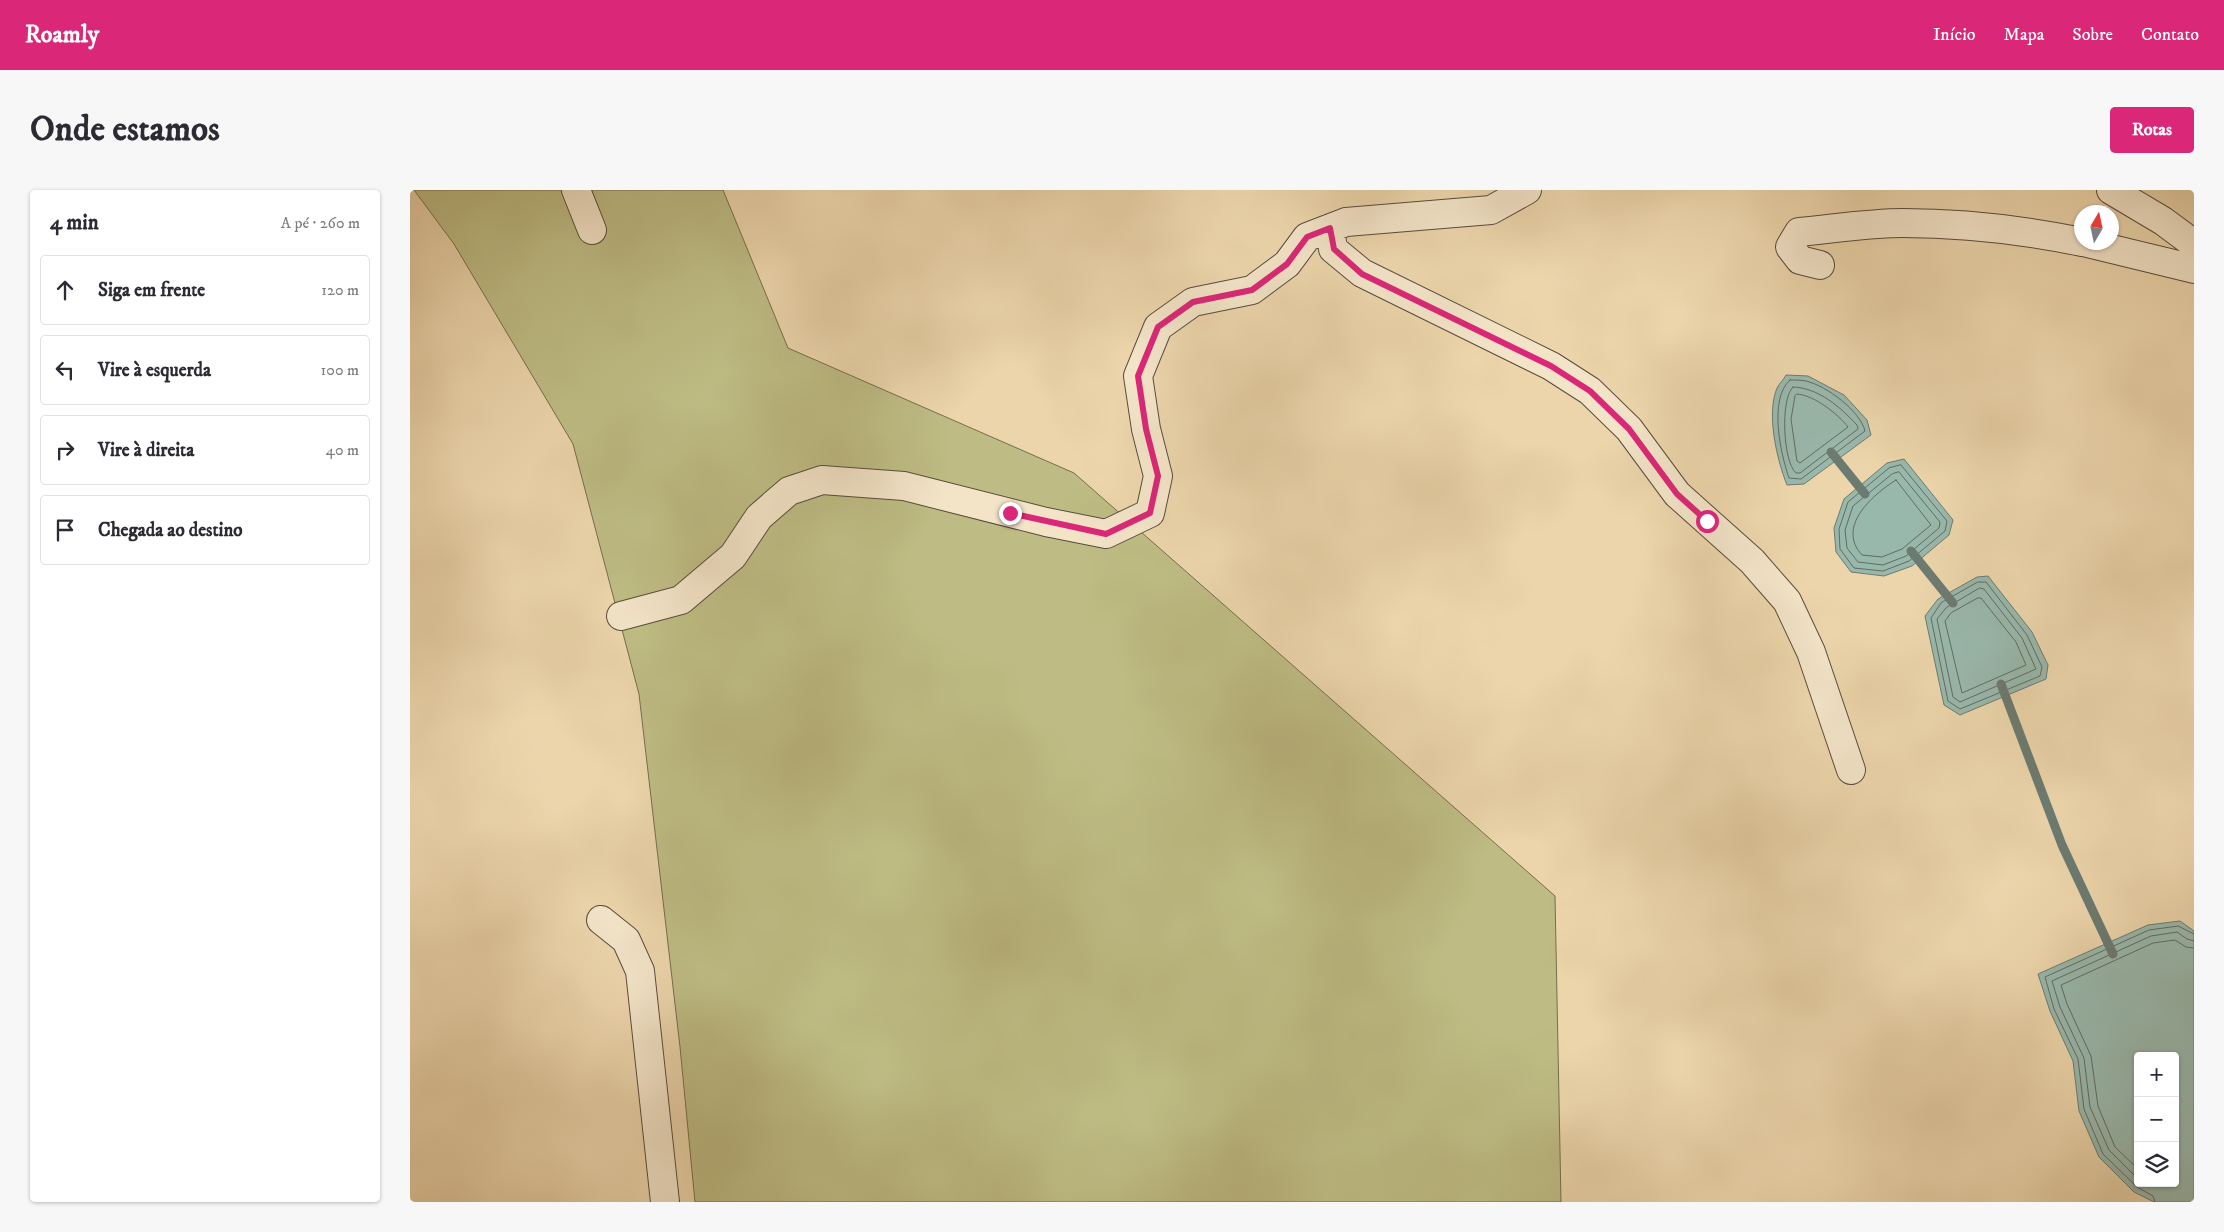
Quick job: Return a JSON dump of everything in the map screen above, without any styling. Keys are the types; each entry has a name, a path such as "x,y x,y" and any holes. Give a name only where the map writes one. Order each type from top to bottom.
{"street":[{"path":"576,190 592,230"},
{"path":"621,616 681,600 733,556 759,517 789,491 822,480 904,486 1046,522 1106,534 1150,513 1158,476 1146,429 1138,376 1158,327 1193,302 1252,290 1287,264 1307,237 1346,222 1491,210 1527,190"},
{"path":"2112,190 2163,221 2194,244"},
{"path":"1820,265 1800,260 1790,246 1799,232 1901,223 1978,226 2074,240"},
{"path":"1330,228 1334,249 1362,274 1551,366 1590,391 1629,429 1677,494 1752,560 1787,601 1811,652 1851,770"},
{"path":"2115,250 2194,269"},
{"path":"601,920 626,940 640,971 664,1202"}],"shaded area":[{"path":"414,190 723,190 788,348 1074,473 1555,896 1561,1202 695,1202 680,1047 639,694 573,444 454,244"}],"water":[{"path":"1786,375 1808,376 1844,395 1867,420 1871,435 1804,484 1787,485 1774,437 1774,399 1777,388"},
{"path":"1904,459 1953,520 1949,535 1912,566 1884,576 1851,572 1836,552 1834,528 1844,499 1887,463"},
{"path":"1988,576 2032,632 2048,665 2046,679 1960,715 1944,705 1925,616 1938,599 1977,577"},
{"path":"2180,921 2194,931 2194,1202 2154,1202 2134,1192 2099,1157 2079,1111 2073,1061 2050,1011 2038,974 2148,925"}],"waterway":[{"path":"1831,452 1865,494"},
{"path":"1911,551 1953,603"},
{"path":"2001,684 2062,845 2113,954"}],"route":[{"path":"1010,513 1106,534 1150,513 1158,476 1146,429 1138,376 1158,327 1193,302 1252,290 1287,264 1307,237 1330,228 1334,249 1362,274 1551,366 1590,391 1629,429 1677,494 1707,521"}]}
